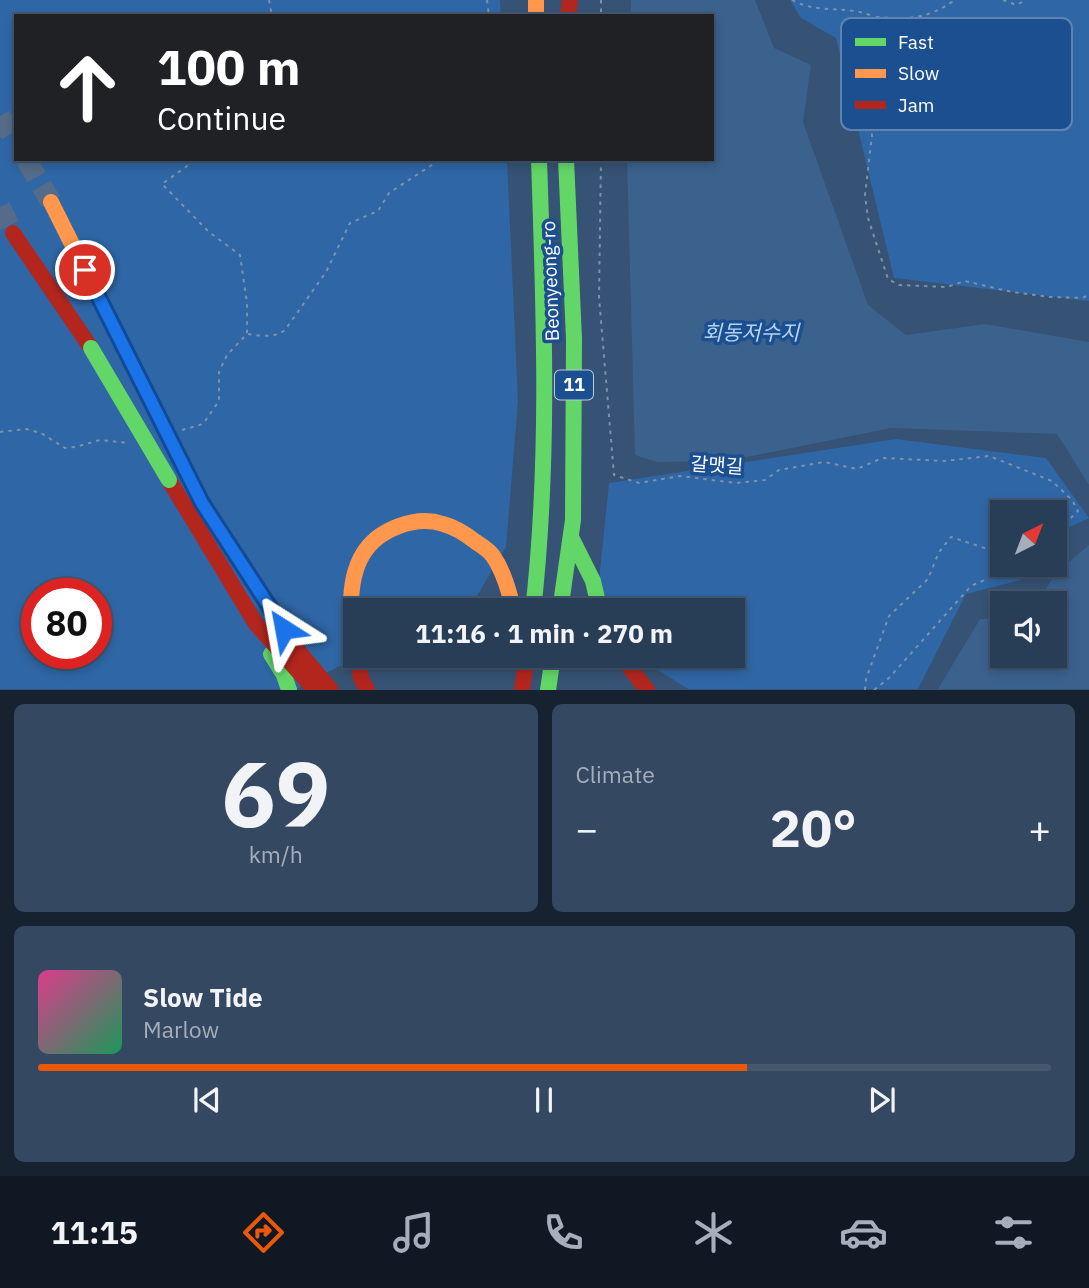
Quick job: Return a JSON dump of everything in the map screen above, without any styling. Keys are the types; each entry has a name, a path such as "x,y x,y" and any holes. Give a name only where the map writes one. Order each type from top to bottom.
{"highway":[{"name":"Beonyeong-ro","path":"534,598 543,497 546,397 539,161"},
{"name":"Beonyeong-ro","path":"562,598 573,520 574,339 566,161"},
{"path":"51,202 202,503 296,648 326,687"},
{"path":"13,233 90,348 219,567 256,624 284,675 289,690"},
{"path":"353,598 353,579 363,552 383,533 414,521 442,523 468,536 492,554 510,598"},
{"path":"571,537 593,581 597,598"},
{"path":"256,624 326,687"},
{"path":"358,668 367,690"},
{"path":"515,668 515,690"},
{"path":"522,690 525,668"},
{"path":"548,690 551,668"},
{"path":"630,668 647,690"}],"path":[{"path":"792,0 818,10 865,12 874,17 893,18"},
{"path":"915,18 955,0"},
{"path":"1003,0 1016,5 1026,0"},
{"path":"870,130 865,195 868,218 888,279 899,285 947,287 965,281 1012,292 1050,297 1082,298 1089,295"},
{"path":"172,433 203,424 219,401 219,372 227,355 247,334 247,303 240,255 209,232 162,184 191,161"},
{"path":"247,334 280,334 285,330 326,272 350,223 378,211 389,194 438,161"},
{"name":"갈맷길","path":"601,161 599,297 614,475 639,483 680,476 736,483 765,480 779,470 824,462 857,469 882,458 945,461 989,456 1052,481 1072,500 1079,511 1068,521"},
{"path":"0,432 26,429 41,433 65,448 100,440 131,443"},
{"path":"865,690 866,679 889,616 928,579 939,552 951,537 990,550"},
{"path":"874,690 889,678 971,586 990,578"}],"shaded area":[{"path":"0,0 500,0 501,14 14,14 14,161 507,161 518,401 506,547 476,598 343,598 343,664 299,689 0,689"},
{"path":"790,0 1089,0 1089,301 894,278 858,130 1072,130 1072,18 841,18 841,59 836,38 801,18"},
{"path":"896,439 1046,458 1089,518 1068,528 1068,500 990,500 990,578 1022,578 966,594 918,689 688,689 655,668 745,668 745,598 606,598 599,581 609,483"}],"water":[{"name":"회동저수지","path":"631,0 755,0 774,48 811,65 803,122 868,305 906,335 985,324 1089,342 1089,485 1057,434 891,428 727,461 657,462 635,455 627,161 714,161 714,14 631,14"},
{"path":"1089,545 1089,689 938,689 980,619 990,619 990,668 1067,668 1067,591 1045,591 1053,578 1068,578 1068,563"}],"tunnel":[{"path":"0,116 14,140"},
{"path":"27,161 51,202"},
{"path":"0,207 13,233"}],"traffic: fast":[{"path":"534,598 544,441 539,161"},
{"path":"562,598 573,520 574,339 566,161"},
{"path":"119,338 202,503"},
{"path":"91,348 169,480"},
{"path":"571,537 593,581 597,598"},
{"path":"271,654 284,675 289,690"},
{"path":"548,690 551,668"}],"traffic: slow":[{"path":"536,0 536,14"},
{"path":"51,202 119,338"},
{"path":"351,598 358,564 370,545 398,526 421,521 447,525 487,550 497,562 510,598"}],"traffic: jam":[{"path":"568,14 570,0"},
{"path":"13,233 91,348"},
{"path":"169,480 256,624 315,690"},
{"path":"202,503 296,648 331,690"},
{"path":"359,668 367,690"},
{"path":"522,690 525,668"},
{"path":"630,668 647,690"}],"route":[{"path":"85,270 202,503 284,629"}]}
